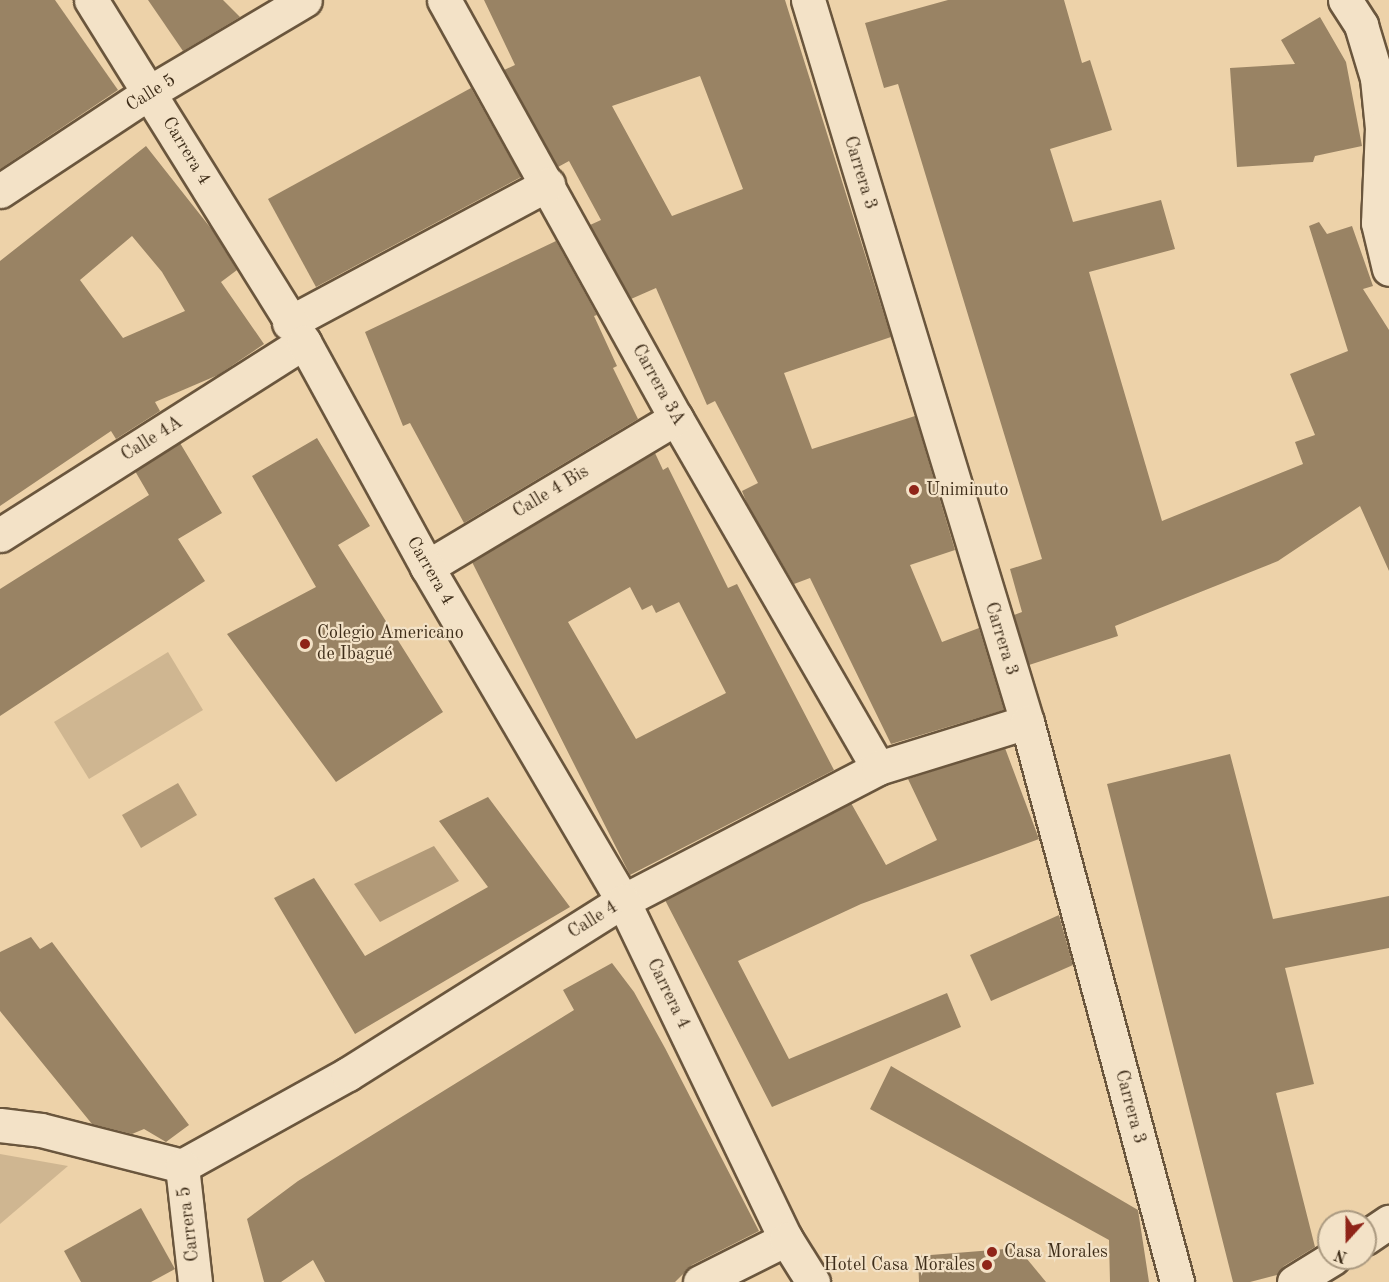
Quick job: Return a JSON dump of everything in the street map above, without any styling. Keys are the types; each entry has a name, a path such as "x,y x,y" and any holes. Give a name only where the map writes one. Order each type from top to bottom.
{"street":[{"name":"Carrera 4","path":"91,0 297,333 427,567 623,901 786,1239 813,1282"},
{"name":"Calle 5","path":"0,191 150,92 305,0"},
{"name":"Carrera 3A","path":"444,0 676,418 878,768"},
{"name":"Carrera 3","path":"808,0 1027,722 1178,1282"},
{"path":"1345,0 1361,25 1377,78 1382,128 1378,222 1389,269"},
{"name":"Calle 4A","path":"0,535 297,333 548,184"},
{"name":"Calle 4 Bis","path":"427,567 676,418"},
{"name":"Calle 4","path":"182,1166 348,1074 623,901 878,768 1027,722"},
{"path":"0,1125 41,1131 182,1166"},
{"name":"Carrera 5","path":"182,1166 195,1282"},
{"path":"700,1282 786,1239"},
{"path":"1294,1282 1317,1268"}],"shaded area":[{"path":"168,652 203,710 89,779 54,722"},
{"path":"178,783 197,815 141,848 122,815"},
{"path":"434,846 459,881 380,922 354,884"},
{"path":"0,1154 68,1166 0,1224"}],"building":[{"path":"0,0 55,0 118,90 0,169"},
{"path":"148,0 223,0 240,17 183,51"},
{"path":"484,0 785,0 891,337 784,373 812,449 915,416 955,550 910,565 942,642 979,628 1004,710 891,744 810,578 794,584 748,506 742,491 758,483 715,401 707,405 656,288 631,299 590,225 601,220 569,161 558,167 504,70 515,65","holes":["700,76 743,189 672,216 612,106"]},
{"path":"948,0 1064,0 1082,63 1090,60 1112,130 1050,149 1073,222 1161,200 1175,249 1089,272 1162,521 1303,464 1295,442 1315,435 1290,374 1348,351 1309,226 1319,222 1327,234 1352,226 1373,286 1363,289 1389,330 1389,571 1360,506 1278,561 1115,626 1118,636 1029,665 1014,615 1022,612 1010,569 1042,559 898,84 884,88 865,23"},
{"path":"1320,17 1346,62 1362,146 1315,156 1313,162 1237,167 1230,68 1295,64 1281,40"},
{"path":"471,88 521,177 316,287 268,199"},
{"path":"146,146 213,231 237,270 221,282 264,344 218,375 155,402 160,411 116,439 111,431 0,506 0,261","holes":["132,236 162,272 185,311 123,338 80,280"]},
{"path":"556,241 597,315 594,316 617,366 613,368 638,419 464,523 410,423 403,426 365,332"},
{"path":"317,438 370,526 338,545 443,712 336,782 227,634 316,587 252,476"},
{"path":"180,443 222,513 178,539 205,581 0,716 0,589 149,495 135,471"},
{"path":"655,453 663,470 668,467 728,588 737,584 834,770 630,875 472,562","holes":["630,587 642,610 652,605 656,613 679,602 726,693 636,739 568,622"]},
{"path":"1005,748 1039,839 861,904 738,961 789,1059 947,993 961,1027 772,1107 665,900 851,803 886,865 937,840 908,779"},
{"path":"1230,754 1273,919 1389,896 1389,948 1285,968 1314,1084 1276,1093 1315,1247 1284,1266 1277,1275 1250,1282 1233,1282 1107,784"},
{"path":"488,797 570,907 355,1034 274,898 314,878 365,956 488,887 439,821"},
{"path":"1059,915 1073,965 991,1001 970,955"},
{"path":"31,937 40,949 52,942 189,1125 166,1142 144,1129 132,1134 92,1124 0,1011 0,952"},
{"path":"612,963 634,992 665,1048 759,1231 692,1265 675,1282 325,1282 313,1260 281,1282 264,1282 247,1219 298,1181 574,1010 563,990"},
{"path":"891,1066 1138,1210 1149,1282 1110,1282 1109,1240 870,1109"},
{"path":"141,1208 175,1269 151,1282 81,1282 64,1251"},
{"name":"Hotel Casa Morales","path":"1018,1248 1046,1282 919,1282 918,1256"}],"place":[{"name":"Uniminuto","path":"914,490"},
{"name":"Colegio Americano de Ibagué","path":"305,644"},
{"name":"Casa Morales","path":"992,1252"},
{"name":"Hotel Casa Morales","path":"987,1265"}]}
